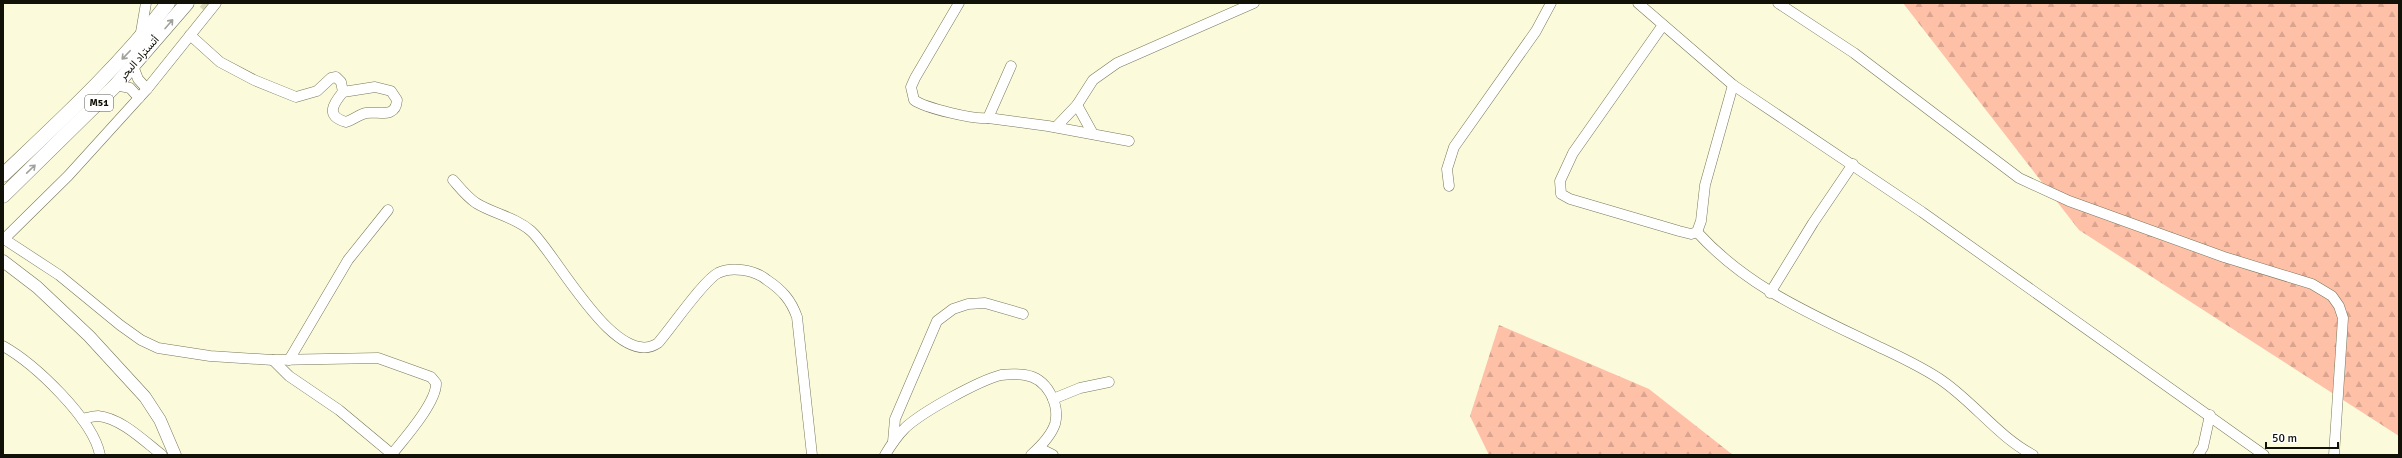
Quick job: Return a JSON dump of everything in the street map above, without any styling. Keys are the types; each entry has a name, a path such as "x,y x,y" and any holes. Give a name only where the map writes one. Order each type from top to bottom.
{"highway":[{"name":"أتستراد البحر","path":"3,175 84,97 140,39 168,3"},
{"name":"أتستراد البحر","path":"3,196 116,84 187,3"}],"main road":[{"path":"3,261 37,287 83,331 146,397 160,420 175,455"}],"street":[{"path":"140,39 146,3"},
{"path":"216,3 139,98 68,176 4,239 49,267 89,302 149,345 210,356 273,360 378,358 417,370 434,380 435,389 430,402 392,454 339,410 289,376 273,360"},
{"path":"959,3 919,69 911,87 911,93 917,102 972,118 988,118 1129,141"},
{"path":"1056,128 1077,105 1093,80 1117,63 1254,3"},
{"path":"1450,186 1447,169 1454,147 1536,31 1552,3"},
{"path":"1638,3 1733,84 1853,164 2210,415 2264,455"},
{"path":"1778,3 1854,52 2019,178 2069,201 2224,258 2312,284 2332,296 2339,306 2342,318 2334,455"},
{"path":"1663,25 1573,153 1560,178 1559,189 1561,194 1570,199 1686,233 1697,232"},
{"path":"190,35 220,62 296,97 305,96 317,91 331,78 336,78 341,82 344,92"},
{"path":"133,66 138,79 147,89"},
{"path":"988,118 1011,66"},
{"path":"116,84 130,88 139,98"},
{"path":"1697,232 1701,221 1706,180 1733,84"},
{"path":"360,88 385,88 391,91 397,100 397,104 394,109 386,114 366,113 346,122 338,120 332,110 334,103 344,92 360,88"},
{"path":"1077,105 1093,134"},
{"path":"1770,293 1813,223 1853,164"},
{"path":"453,180 476,203 531,231 557,263 592,312 618,336 638,345 649,347 658,343 711,278 718,273 741,270 762,276 788,298 797,317 812,455"},
{"path":"289,360 348,260 388,210"},
{"path":"1697,232 1719,255 1770,293 1912,363 1944,382 2018,447 2033,455"},
{"path":"893,442 895,419 937,321 953,309 968,304 985,303 1023,314"},
{"path":"3,346 41,376 82,419 95,439 100,455"},
{"path":"885,455 893,442 906,427 929,412 1000,375 1027,375 1043,383 1053,399 1056,415 1054,425 1039,448 1031,455"},
{"path":"1053,399 1080,388 1109,382"},
{"path":"2198,455 2203,447 2210,415"},
{"path":"82,419 97,416 111,420 138,436 162,455"},
{"path":"1039,448 1053,455"}],"green space":[{"path":"1903,3 2399,3 2399,436 2079,230"},
{"path":"1499,325 1649,389 1733,455 1489,455 1470,416"}],"tunnel":[{"path":"203,3 211,10"}]}
